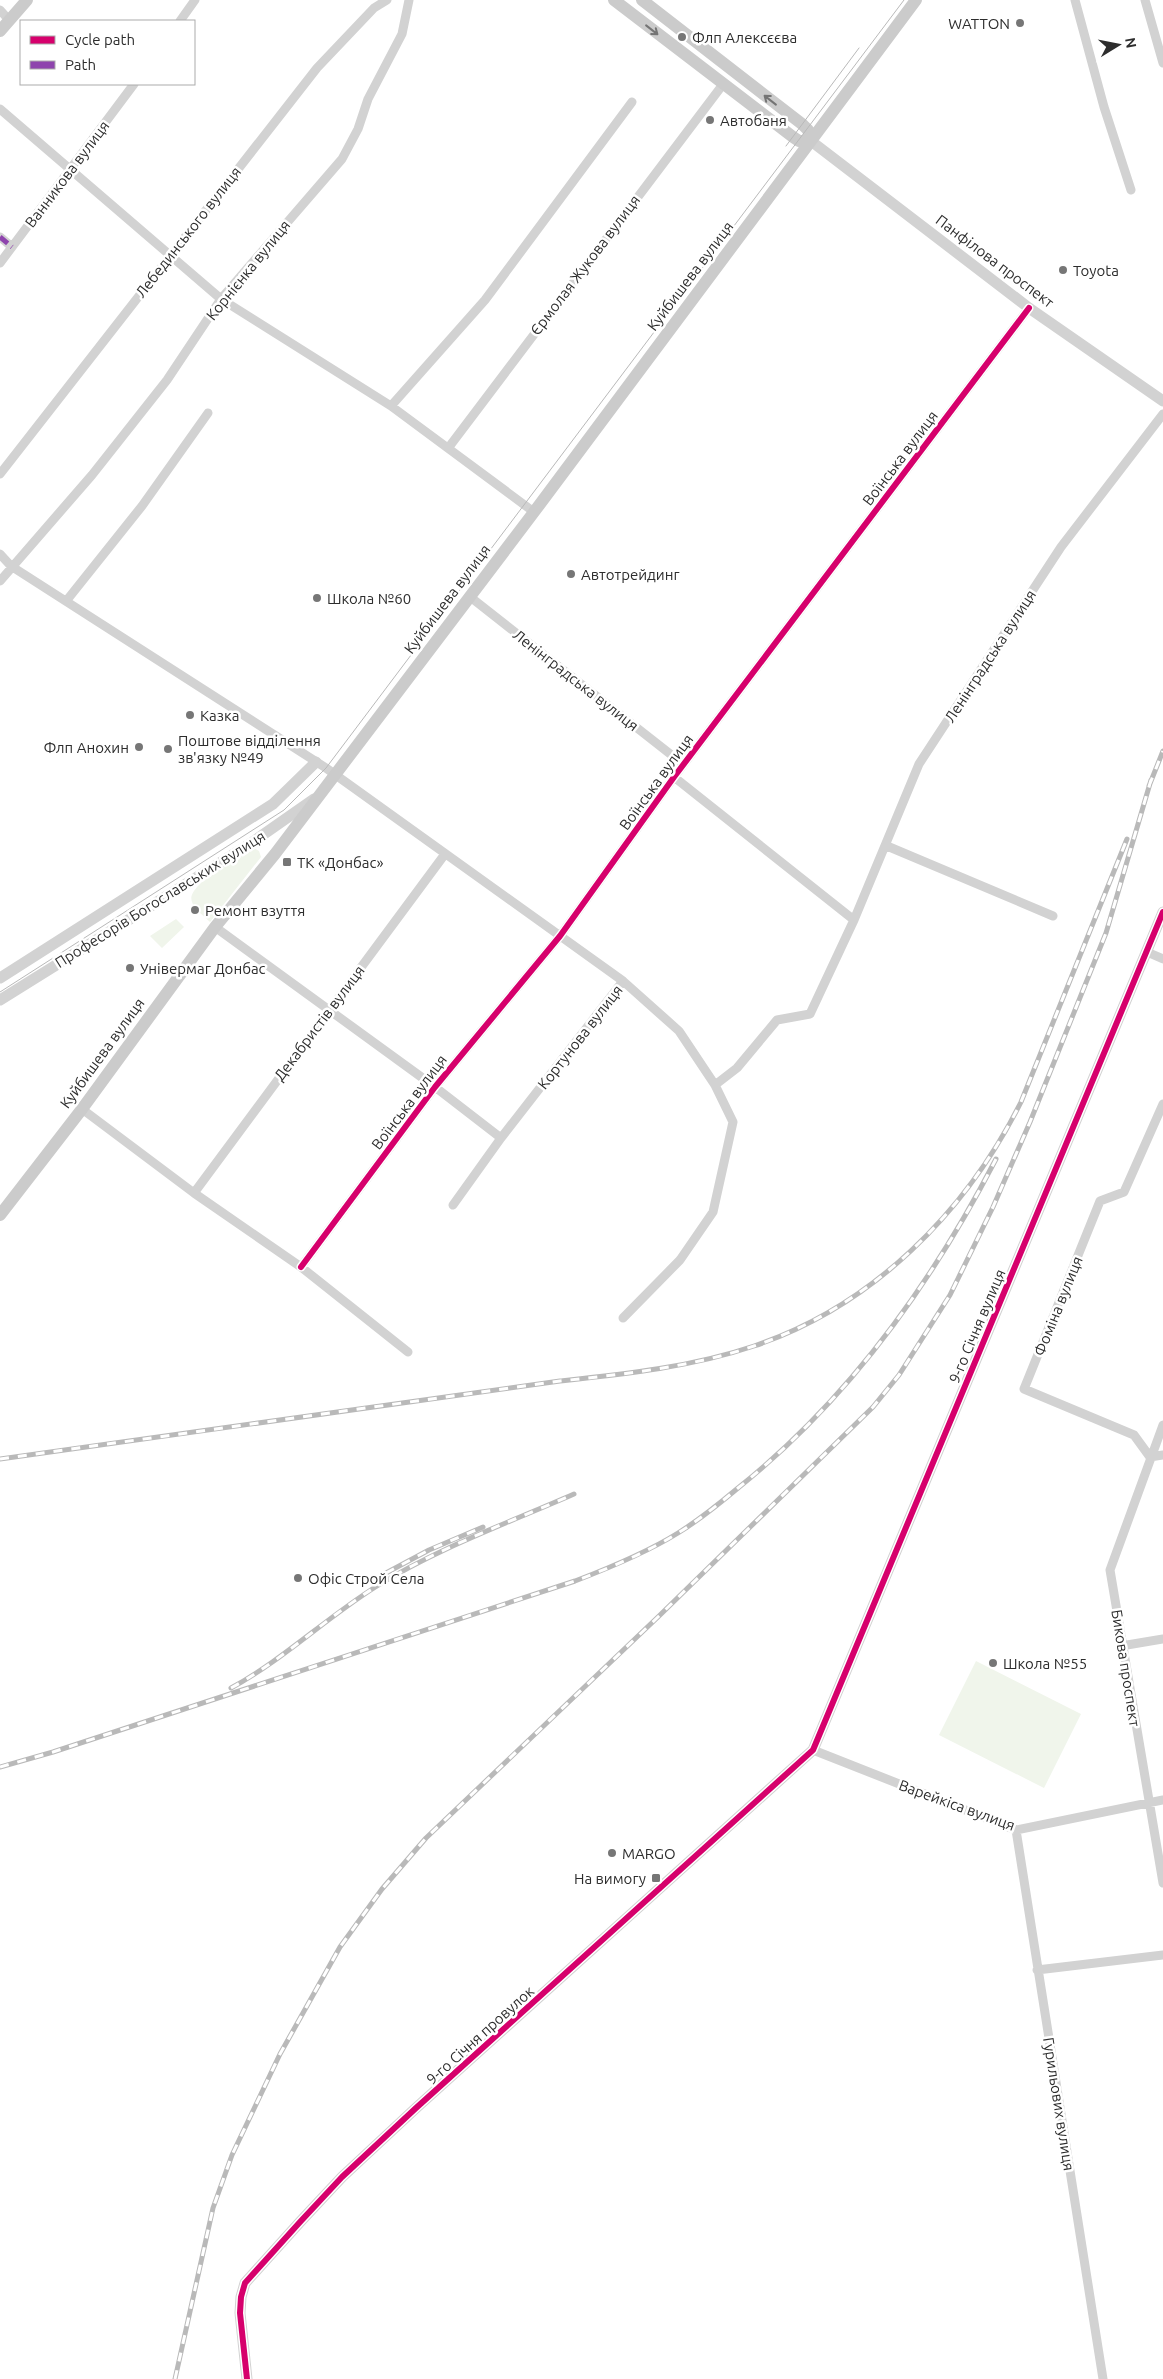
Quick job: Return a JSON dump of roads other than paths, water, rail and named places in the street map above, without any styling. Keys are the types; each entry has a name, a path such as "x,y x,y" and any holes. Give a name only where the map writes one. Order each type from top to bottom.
{"main road":[{"path":"0,32 27,0"},
{"path":"614,0 799,141 810,135"},
{"name":"Панфілова проспект","path":"642,0 810,135"},
{"name":"Куйбишева вулиця","path":"0,1215 82,1109 215,927 335,775 534,512 810,135 916,0"}],"street":[{"path":"181,20 195,0"},
{"name":"Лебединського вулиця","path":"0,474 169,255 317,68 374,8 387,0"},
{"name":"Корнієнка вулиця","path":"11,566 92,475 166,380 221,300 342,159 358,129 368,99 402,34 408,0"},
{"path":"1075,0 1104,107 1131,190"},
{"path":"1145,0 1163,63"},
{"path":"0,10 10,20"},
{"name":"Єрмолая Жукова вулиця","path":"449,447 724,83"},
{"name":"Ванникова вулиця","path":"0,264 133,85"},
{"path":"391,406 485,300 632,102"},
{"path":"0,110 71,168 221,300 391,406 449,447 534,512"},
{"name":"Панфілова проспект","path":"810,135 1028,308 1163,402"},
{"path":"0,237 12,247"},
{"name":"Воїнська вулиця","path":"301,1267 435,1087 560,936 683,764 1028,308"},
{"path":"67,600 142,506 208,413"},
{"name":"Ленінградська вулиця","path":"715,1085 737,1068 777,1020 810,1014 887,846 919,764 1061,547 1163,414"},
{"path":"0,554 11,566 67,600 335,775 623,981"},
{"path":"0,581 11,566"},
{"name":"Ленінградська вулиця","path":"469,596 683,764"},
{"path":"0,978 273,804 316,762"},
{"path":"674,777 854,920"},
{"name":"Професорів Богославських вулиця","path":"0,1000 248,846 318,796"},
{"path":"887,846 1053,916"},
{"name":"Декабристів вулиця","path":"194,1193 445,854"},
{"name":"9-го Січня вулиця","path":"813,1750 1163,912"},
{"path":"215,927 435,1087 501,1138"},
{"path":"1146,952 1163,959"},
{"name":"Кортунова вулиця","path":"453,1205 501,1138 623,981 680,1031 715,1085 733,1122 713,1212 680,1260 623,1318"},
{"name":"Фоміна вулиця","path":"1150,1457 1134,1435 1024,1389 1100,1201 1124,1192 1163,1104"},
{"path":"82,1109 194,1193 301,1267 408,1352"},
{"name":"Бикова проспект","path":"1163,1425 1110,1570 1163,1883"},
{"path":"1150,1457 1163,1455"},
{"path":"1122,1646 1163,1639"},
{"name":"Варейкіса вулиця","path":"813,1750 1016,1830 1163,1800"},
{"name":"9-го Січня провулок","path":"247,2379 240,2313 241,2297 245,2283 342,2177 409,2114 813,1750"},
{"name":"Гурильових вулиця","path":"1016,1830 1103,2379"},
{"path":"1037,1970 1163,1955"}],"tram line":[{"path":"0,992 284,810 326,768 904,0"},
{"path":"786,146 859,48"}],"railway":[{"path":"1149,786 1163,751"},
{"path":"175,2379 213,2208 232,2155 280,2054 340,1947 382,1889 426,1838 659,1616 873,1407 899,1375 950,1295 993,1207 1030,1122 1106,933 1151,780"},
{"path":"0,1459 634,1372 683,1364 731,1353 797,1329 838,1306 876,1280 911,1250 944,1217 973,1181 999,1142 1021,1102 1127,839"},
{"path":"0,1767 53,1752 575,1581 640,1554 678,1533 716,1506 778,1454 816,1417 851,1378 915,1294 944,1250 996,1159"},
{"path":"231,1688 269,1665 359,1598 400,1572 449,1548 574,1494"},
{"path":"386,1573 429,1550 483,1527"}],"place":[{"name":"WATTON","path":"1020,23"},
{"name":"Флп Алексєєва","path":"682,37"},
{"name":"Автобаня","path":"710,120"},
{"name":"Toyota","path":"1063,270"},
{"name":"Автотрейдинг","path":"571,574"},
{"name":"Школа №60","path":"317,598"},
{"name":"Казка","path":"190,715"},
{"name":"Флп Анохин","path":"139,747"},
{"name":"Поштове відділення зв'язку №49","path":"168,749"},
{"name":"ТК «Донбас»","path":"287,862"},
{"name":"Ремонт взуття","path":"195,910"},
{"name":"Універмаг Донбас","path":"130,968"},
{"name":"Офіс Строй Села","path":"298,1578"},
{"name":"Школа №55","path":"993,1663"},
{"name":"MARGO","path":"612,1853"},
{"name":"На вимогу","path":"656,1878"}]}
